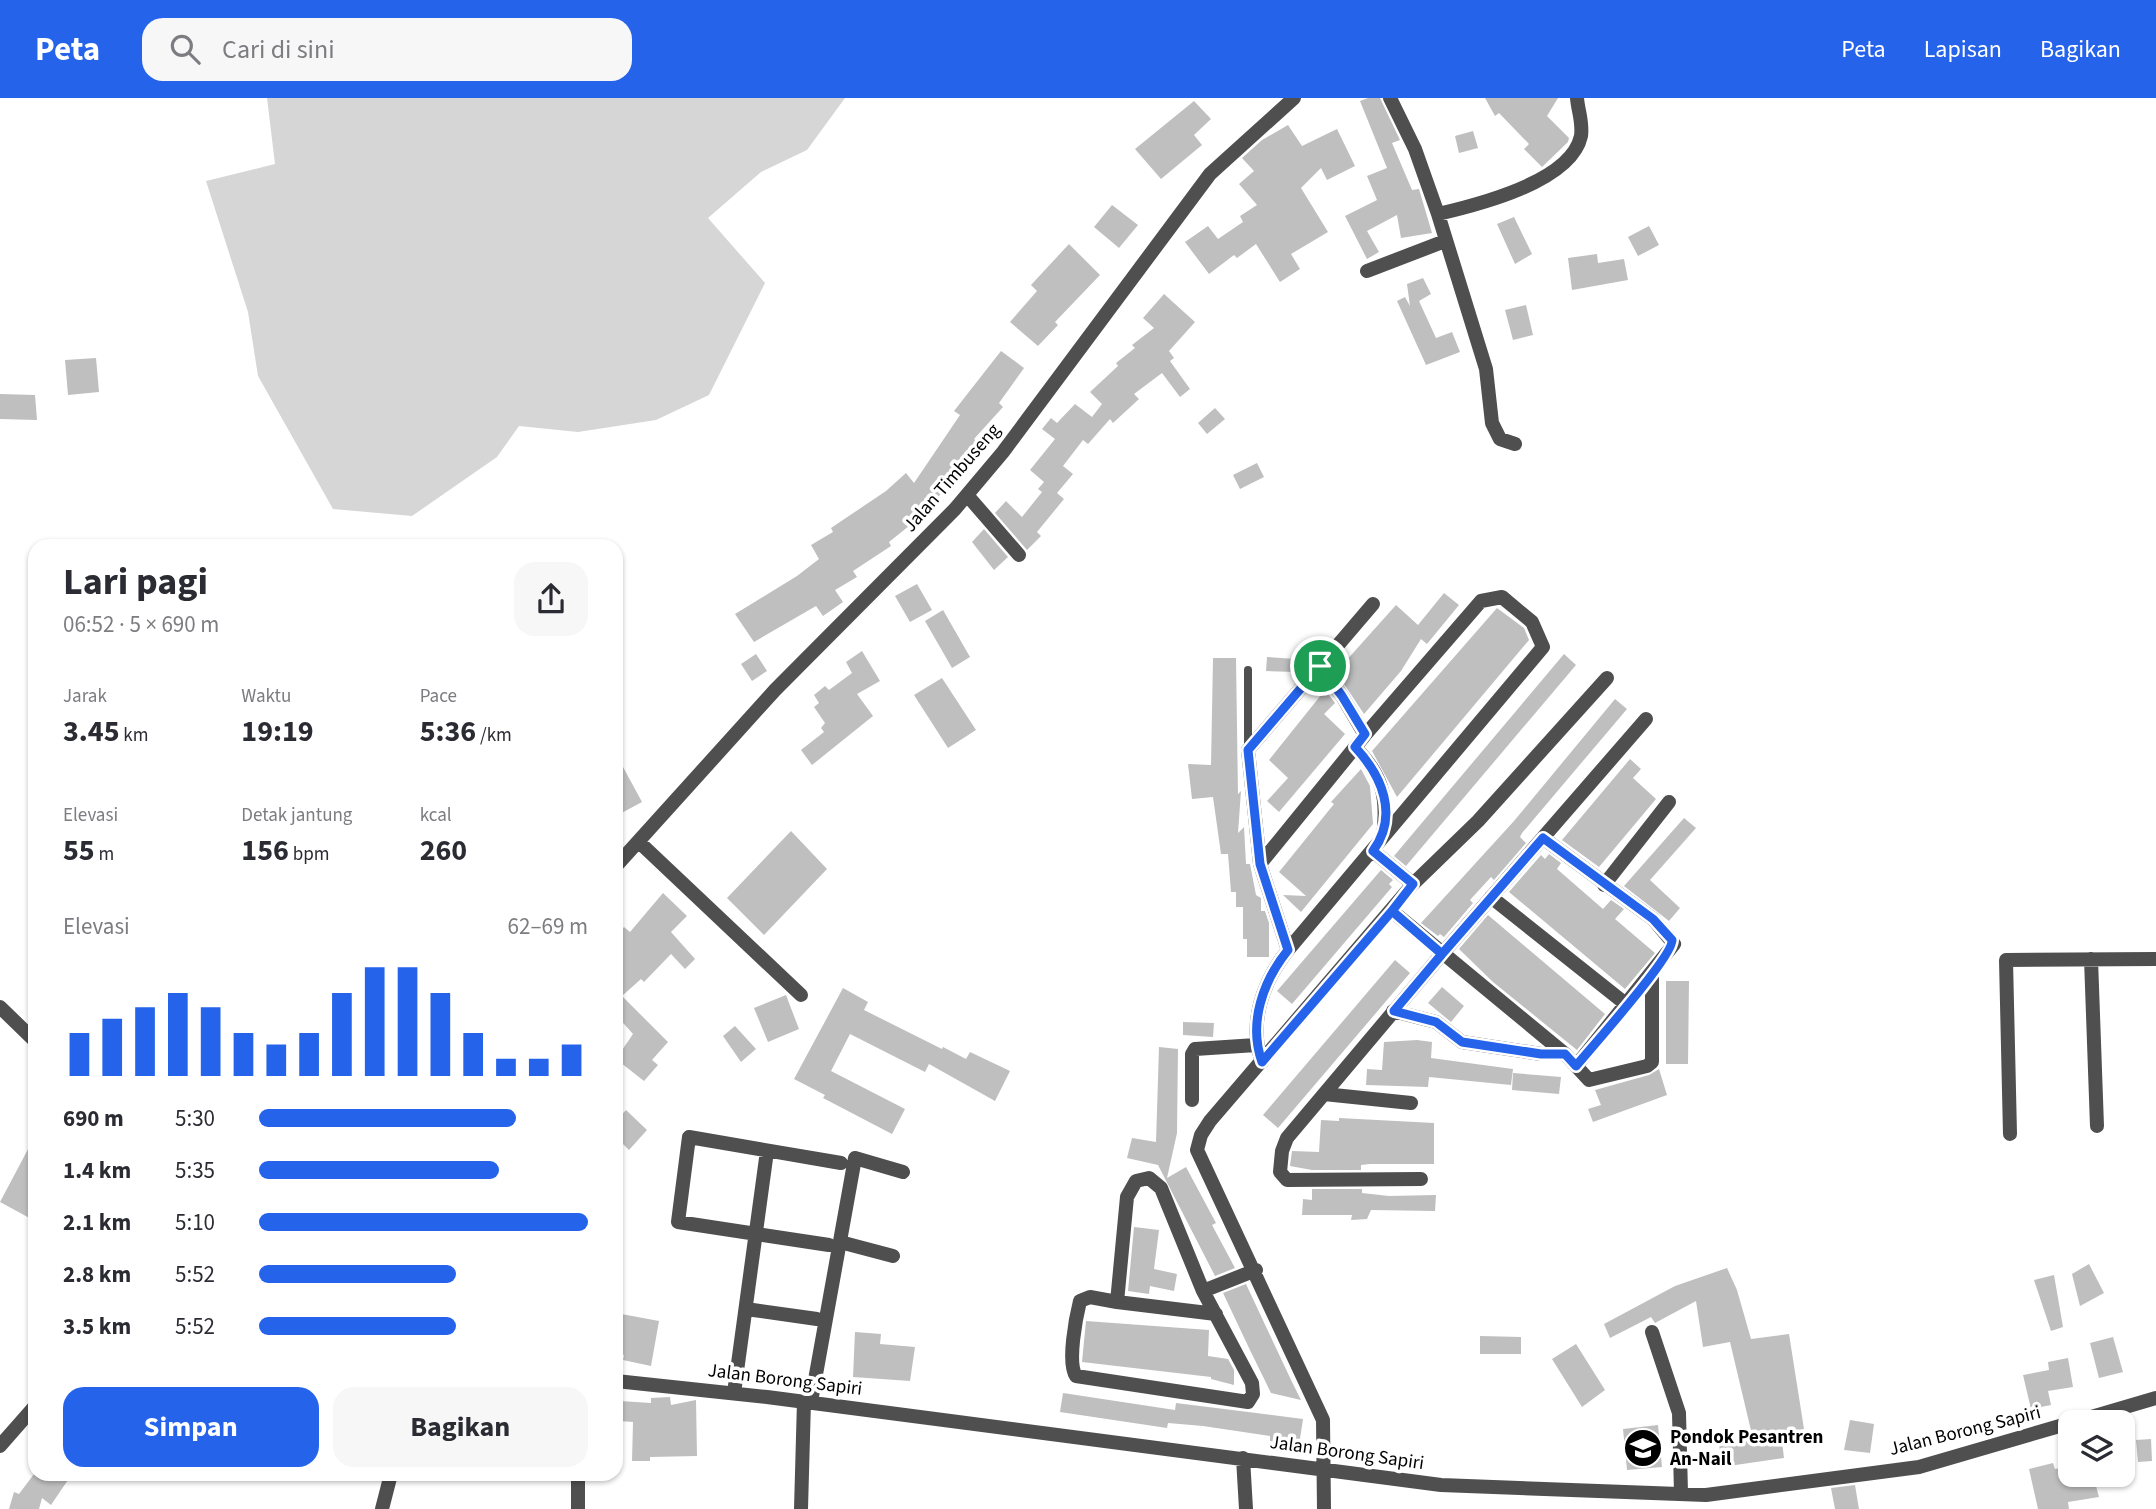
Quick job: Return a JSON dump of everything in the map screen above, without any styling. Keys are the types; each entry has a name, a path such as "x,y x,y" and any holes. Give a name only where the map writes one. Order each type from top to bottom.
{"street":[{"name":"Jalan Timbuseng","path":"623,859 775,690 967,495 1003,452 1210,174 1294,98"},
{"path":"1390,98 1415,149 1438,214 1486,369 1492,423 1500,439 1515,444"},
{"path":"1438,214 1493,199 1542,178 1566,161 1580,137 1577,98"},
{"path":"1367,271 1445,241"},
{"path":"967,495 1019,555"},
{"path":"1260,864 1365,734 1481,601 1502,597 1532,622 1543,647 1288,950 1263,987 1256,1045 1262,1062"},
{"path":"1288,950 1260,864 1248,750 1373,604"},
{"path":"1320,666 1365,734"},
{"path":"1324,1509 1323,1420 1256,1270 1197,1150 1201,1135 1210,1121 1413,884 1478,821 1607,678"},
{"path":"1421,1180 1284,1179 1280,1172 1284,1144 1442,954 1646,719"},
{"path":"1355,747 1373,766 1379,777 1386,818 1383,837"},
{"path":"1604,885 1669,802"},
{"path":"1543,838 1653,919 1672,940 1670,951 1652,975 1576,1066"},
{"path":"639,842 801,995"},
{"path":"1373,851 1413,884"},
{"path":"1491,897 1627,1005"},
{"path":"1392,911 1565,1054 1584,1077 1594,1080 1647,1066 1652,1062 1652,975"},
{"path":"2091,959 2097,1126"},
{"path":"2010,1134 2006,960 2156,959"},
{"path":"0,1007 28,1034"},
{"path":"1394,1011 1436,1022 1462,1042 1541,1054 1565,1054"},
{"path":"1192,1100 1192,1054 1195,1049 1256,1045"},
{"path":"1324,1094 1411,1103"},
{"path":"841,1163 690,1137 678,1222 834,1244 892,1256"},
{"path":"734,1393 767,1151"},
{"path":"800,1509 808,1402 834,1244 855,1158 903,1171"},
{"path":"1117,1302 1127,1197 1132,1185 1143,1178 1149,1178 1161,1188 1203,1292 1216,1314 1252,1383 1253,1394 1248,1402 1076,1376 1071,1362 1080,1301 1090,1297 1117,1302 1216,1314"},
{"path":"1203,1292 1256,1270"},
{"path":"746,1309 817,1319"},
{"path":"1652,1332 1679,1413 1681,1493"},
{"name":"Jalan Borong Sapiri","path":"623,1382 808,1402 1441,1485 1706,1494 1919,1467 2058,1427"},
{"name":"Jalan Borong Sapiri","path":"2115,1410 2156,1398"},
{"path":"0,1446 28,1414"},
{"path":"1243,1458 1246,1509"},
{"path":"382,1509 389,1481"},
{"path":"578,1481 578,1509"}],"lane":[{"path":"1248,670 1248,750"}],"shaded area":[{"path":"267,98 845,98 807,150 761,172 708,218 765,283 709,395 656,420 578,432 519,426 497,457 412,516 333,509 258,376 248,312 206,181 275,164"}],"building":[{"path":"1380,98 1400,140 1392,143 1412,190 1419,189 1432,233 1401,238 1397,215 1367,231 1379,252 1367,259 1345,216 1377,200 1367,176 1387,168 1360,101"},
{"path":"1485,98 1558,98 1547,116 1569,138 1568,142 1542,167 1524,149 1529,144 1499,113 1495,116"},
{"path":"1194,101 1211,119 1194,135 1202,145 1161,179 1135,149"},
{"path":"1288,125 1302,146 1337,129 1355,166 1327,180 1321,168 1301,188 1328,232 1291,254 1300,269 1280,282 1256,244 1237,258 1234,255 1209,274 1185,242 1208,226 1218,239 1243,222 1240,216 1257,205 1239,184 1254,171 1242,158 1262,140"},
{"path":"1473,131 1478,148 1459,153 1455,136"},
{"path":"1112,205 1138,225 1119,248 1094,227"},
{"path":"1514,217 1532,254 1515,264 1497,224"},
{"path":"1649,226 1659,245 1638,256 1628,237"},
{"path":"1069,244 1100,275 1055,322 1058,325 1038,346 1010,322 1037,291 1031,285"},
{"path":"1597,254 1598,263 1624,259 1628,280 1572,290 1568,258"},
{"path":"1423,278 1431,294 1419,301 1436,338 1452,332 1460,352 1426,365 1397,301 1405,297 1410,306 1407,284"},
{"path":"1164,294 1195,322 1169,351 1174,358 1170,361 1190,389 1180,397 1162,373 1134,394 1139,399 1113,423 1110,419 1088,444 1083,440 1063,466 1073,474 1057,493 1064,499 1037,532 1041,536 1027,550 995,513 1006,501 1022,517 1042,492 1038,489 1044,482 1030,470 1055,439 1042,429 1051,418 1057,423 1075,404 1092,417 1102,404 1090,392 1118,366 1116,363 1135,348 1132,345 1154,328 1143,318"},
{"path":"1526,305 1533,335 1513,340 1505,310"},
{"path":"1001,351 1024,368 999,403 1003,407 974,439 978,442 929,510 889,542 891,546 853,571 857,577 835,590 843,602 823,616 816,606 754,642 735,614 797,576 819,559 811,545 833,532 831,528 886,491 906,473 914,483 960,415 954,411"},
{"path":"96,358 99,392 68,395 65,360"},
{"path":"0,394 35,395 37,420 0,419"},
{"path":"1215,408 1225,419 1207,434 1198,423"},
{"path":"1257,463 1264,477 1240,489 1233,475"},
{"path":"984,529 1008,557 994,570 972,542"},
{"path":"917,584 932,610 910,622 895,596"},
{"path":"1444,593 1459,605 1427,644 1421,639 1401,671 1364,714 1336,672 1396,605 1418,625"},
{"path":"1497,608 1524,628 1529,640 1397,797 1372,751"},
{"path":"943,610 970,657 952,668 925,621"},
{"path":"862,651 880,681 857,694 873,716 812,765 801,750 824,732 821,728 825,723 814,707 819,703 814,695 825,686 829,690 852,673 846,662"},
{"path":"756,654 767,671 752,681 741,664"},
{"path":"1564,654 1576,665 1406,866 1394,856"},
{"path":"1267,657 1296,659 1295,672 1266,671"},
{"path":"1213,658 1236,658 1238,794 1241,791 1238,833 1244,827 1246,864 1250,864 1256,895 1261,898 1261,911 1265,911 1269,923 1269,957 1247,957 1247,939 1243,939 1243,907 1236,907 1236,892 1231,892 1228,854 1221,854 1213,797 1192,799 1188,764 1211,765"},
{"path":"942,678 976,730 948,748 914,695"},
{"path":"1325,690 1335,703 1324,714 1345,734 1279,812 1267,801 1288,778 1269,760"},
{"path":"1615,699 1627,709 1522,833 1520,837 1526,843 1494,880 1491,877 1470,900 1473,903 1444,937 1440,934 1438,936 1421,923 1514,821"},
{"path":"1630,759 1641,769 1633,778 1656,799 1599,867 1562,840"},
{"path":"623,767 642,802 623,812"},
{"path":"1361,769 1370,786 1373,824 1301,912 1283,895 1306,896 1279,872 1334,804 1331,802"},
{"path":"1684,818 1696,828 1650,880 1680,908 1669,921 1624,886"},
{"path":"791,831 827,869 764,935 727,898"},
{"path":"1549,854 1561,863 1557,869 1603,909 1611,900 1624,909 1615,919 1655,953 1625,989 1509,892 1541,855 1545,859"},
{"path":"1381,870 1393,880 1389,884 1392,887 1292,1004 1277,991"},
{"path":"663,893 687,916 671,932 695,959 685,969 671,954 644,982 641,979 623,995 623,928 630,932"},
{"path":"1488,915 1605,1014 1577,1050 1493,982 1459,949"},
{"path":"1395,960 1410,973 1278,1128 1263,1115"},
{"path":"1666,981 1689,981 1688,1064 1666,1064"},
{"path":"1442,987 1464,1006 1451,1022 1428,1003"},
{"path":"843,988 868,1002 864,1010 942,1049 943,1047 966,1059 970,1052 1010,1071 995,1101 929,1064 925,1072 850,1034 831,1071 905,1109 892,1134 823,1098 825,1095 794,1079"},
{"path":"786,995 799,1029 768,1042 754,1008"},
{"path":"623,997 668,1042 652,1060 658,1065 644,1081 623,1064 623,1049 633,1034 623,1023"},
{"path":"1183,1022 1214,1023 1213,1037 1183,1035"},
{"path":"735,1026 756,1049 741,1062 723,1036"},
{"path":"1384,1042 1432,1042 1431,1058 1513,1069 1511,1085 1429,1077 1428,1087 1366,1085 1367,1069 1382,1070"},
{"path":"1159,1047 1178,1049 1177,1133 1167,1178 1186,1167 1216,1223 1212,1225 1235,1268 1215,1276 1158,1165 1127,1158 1132,1138 1156,1142"},
{"path":"1659,1069 1667,1095 1593,1122 1588,1109 1601,1105 1595,1090 1649,1075"},
{"path":"1513,1073 1561,1077 1559,1094 1512,1090"},
{"path":"626,1110 647,1130 629,1150 623,1144 623,1113"},
{"path":"1339,1118 1434,1123 1434,1164 1370,1164 1361,1165 1361,1170 1312,1170 1290,1166 1292,1151 1319,1152 1321,1120 1339,1121"},
{"path":"28,1149 28,1217 0,1202"},
{"path":"1312,1189 1362,1189 1362,1193 1389,1196 1436,1195 1435,1211 1371,1210 1367,1219 1351,1220 1352,1215 1302,1215 1303,1199 1312,1200"},
{"path":"1134,1227 1159,1230 1154,1269 1177,1274 1174,1291 1150,1286 1149,1294 1128,1291"},
{"path":"2089,1264 2104,1293 2080,1306 2072,1274"},
{"path":"1727,1268 1737,1290 1751,1339 1789,1334 1804,1429 1781,1434 1784,1458 1722,1467 1719,1444 1753,1439 1730,1342 1703,1347 1696,1301 1655,1323 1651,1317 1610,1338 1604,1324 1675,1286"},
{"path":"2054,1275 2063,1327 2051,1331 2034,1280"},
{"path":"1246,1284 1301,1400 1271,1393 1249,1348 1223,1293"},
{"path":"623,1314 659,1321 651,1366 623,1360"},
{"path":"1086,1321 1209,1330 1208,1356 1228,1359 1234,1370 1234,1385 1211,1377 1082,1362"},
{"path":"855,1332 881,1334 880,1344 915,1347 910,1381 853,1377"},
{"path":"1480,1336 1521,1337 1521,1354 1480,1354"},
{"path":"2113,1337 2123,1372 2099,1378 2090,1343"},
{"path":"1576,1344 1605,1390 1582,1407 1552,1359"},
{"path":"2068,1358 2073,1387 2048,1391 2051,1405 2031,1409 2023,1375 2049,1370 2048,1362"},
{"path":"1063,1393 1175,1410 1176,1403 1303,1419 1299,1445 1270,1441 1270,1436 1203,1426 1168,1423 1167,1428 1060,1412"},
{"path":"670,1397 671,1405 696,1400 697,1456 650,1457 650,1461 632,1461 633,1422 623,1421 623,1401 651,1403 651,1398"},
{"path":"1850,1420 1874,1424 1870,1453 1844,1450"},
{"name":"Pondok Pesantren An-Nail","path":"1658,1425 1662,1467 1627,1470 1623,1429"},
{"path":"2151,1439 2152,1461 2138,1462 2136,1440"},
{"path":"2053,1463 2055,1469 2058,1468 2058,1487 2096,1487 2099,1497 2068,1502 2069,1509 2038,1509 2029,1469"},
{"path":"29,1481 67,1481 51,1505 42,1498 39,1509 9,1509 14,1492 19,1494"},
{"path":"1855,1485 1859,1509 1835,1509 1831,1488"}],"place":[{"name":"Pondok Pesantren An-Nail","path":"1643,1448"}],"route":[{"path":"1320,666 1248,750 1260,864 1288,950 1263,987 1256,1045 1262,1062 1392,911 1442,954 1394,1011 1436,1022 1453,1038 1462,1042 1541,1054 1565,1054 1576,1066 1652,975 1670,951 1674,944 1672,940 1653,919 1543,838 1442,954 1392,911 1413,884 1373,851 1383,837 1386,818 1379,777 1373,766 1355,747 1365,734 1320,666"}]}
